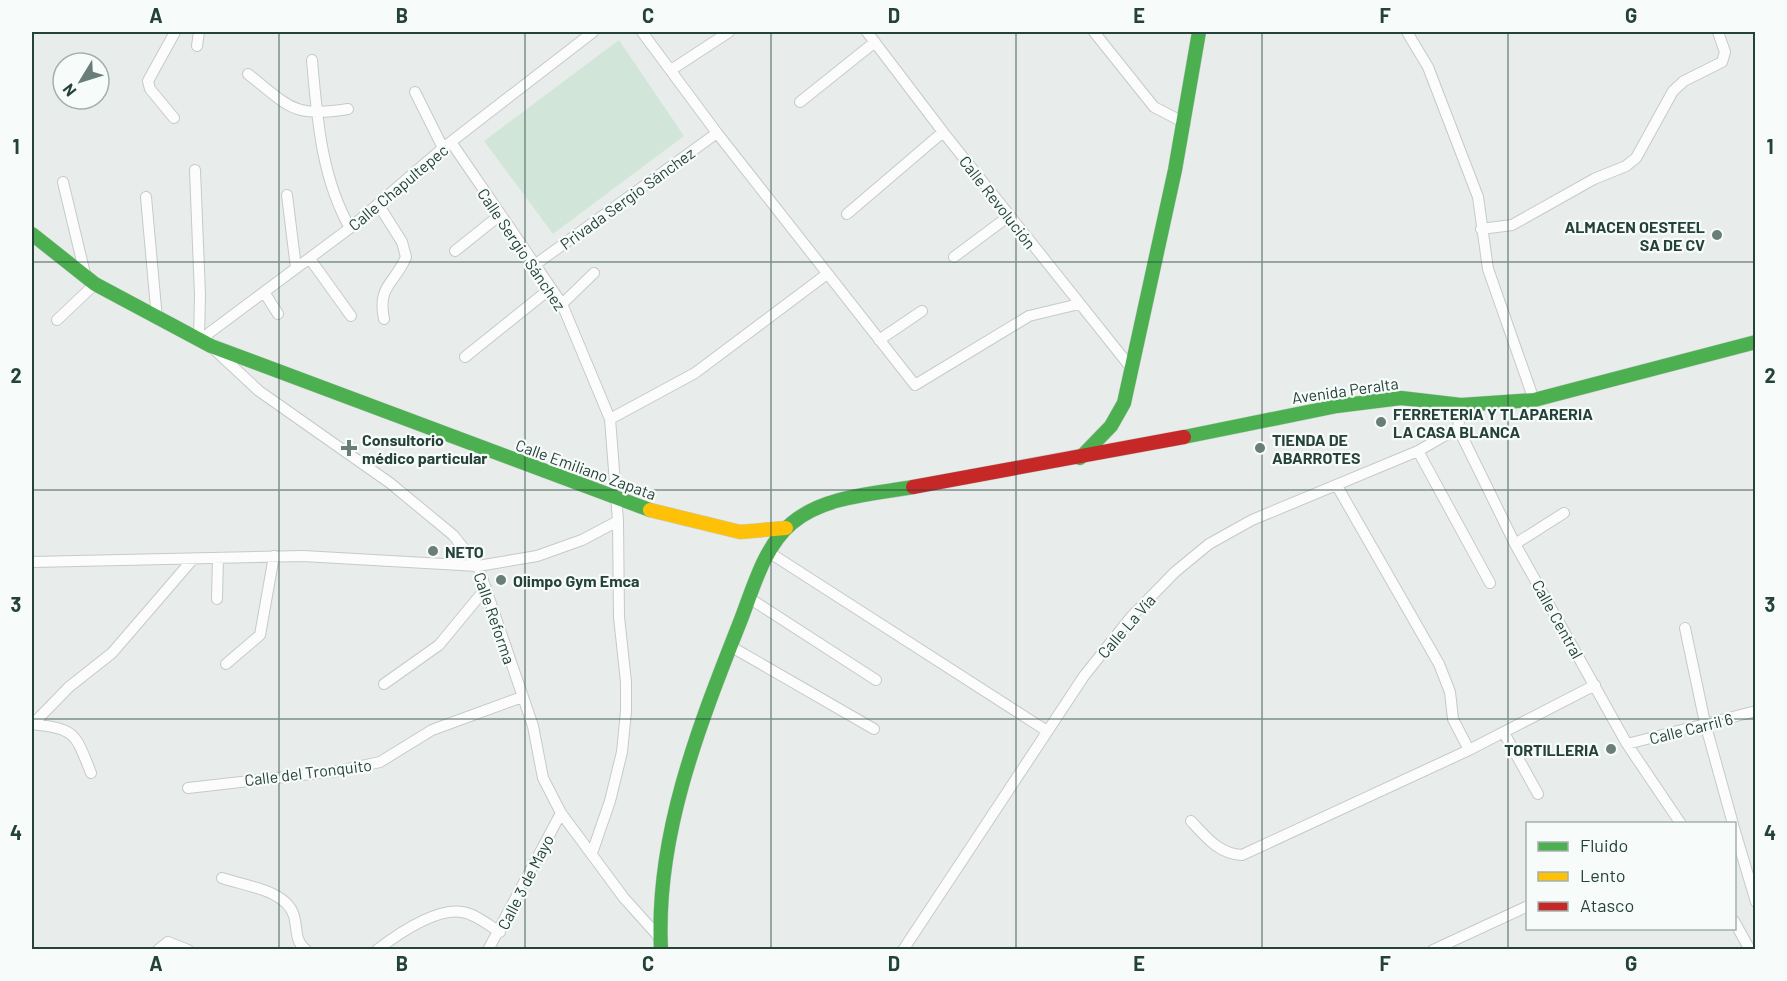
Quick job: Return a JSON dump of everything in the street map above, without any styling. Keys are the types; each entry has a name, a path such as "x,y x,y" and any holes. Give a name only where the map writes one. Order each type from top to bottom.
{"street":[{"path":"174,118 150,89 148,81 175,32"},
{"path":"197,46 199,32"},
{"name":"Calle Chapultepec","path":"205,342 209,333 350,228 447,145 593,32"},
{"path":"642,32 717,133 917,385 1029,316 1079,304"},
{"path":"671,70 729,32"},
{"name":"Calle Revolución","path":"867,32 1009,216 1132,369"},
{"path":"1094,32 1154,107 1185,123"},
{"path":"1080,459 1115,421 1124,403 1185,123 1199,32"},
{"path":"1407,32 1428,67 1478,197 1488,268 1534,400"},
{"path":"1481,229 1512,225 1594,179 1626,166 1636,158 1646,142 1657,115 1672,91 1684,81 1722,62 1725,52 1718,32"},
{"path":"800,102 875,42"},
{"path":"312,60 317,114 328,177 340,212 350,228"},
{"path":"248,74 290,106 317,114 348,109"},
{"name":"Calle Sergio Sánchez","path":"415,92 447,145 536,264 562,304 610,419 618,521 619,617 626,682 626,711 622,752 615,782 592,853"},
{"path":"847,214 944,132"},
{"name":"Privada Sergio Sánchez","path":"536,264 717,133"},
{"path":"195,170 200,295 205,342"},
{"path":"57,320 91,281 63,182"},
{"path":"287,195 296,268"},
{"path":"146,197 157,319"},
{"path":"378,204 402,242 406,257 382,293 384,319"},
{"path":"455,251 500,215"},
{"path":"954,257 1009,216"},
{"name":"Calle Emiliano Zapata","path":"32,234 91,281 157,319 205,342 615,498 714,528 740,532 786,528"},
{"path":"310,259 351,316"},
{"path":"562,304 594,273"},
{"path":"610,419 695,373 827,274"},
{"path":"465,357 551,288"},
{"path":"264,292 278,315"},
{"path":"879,340 922,311"},
{"name":"Calle Reforma","path":"205,342 259,391 390,483 444,528 478,566 533,726 543,778 561,813 660,943"},
{"name":"Avenida Peralta","path":"786,528 833,503 854,498 1080,459 1337,406 1401,398 1461,405 1534,400 1755,342"},
{"path":"1458,428 1461,405"},
{"name":"Calle La Vía","path":"903,950 1084,676 1131,617 1175,572 1209,544 1252,520 1418,451 1458,428"},
{"name":"Calle Central","path":"1458,428 1515,544 1627,744 1680,822"},
{"path":"1418,451 1490,583"},
{"path":"1337,486 1439,664 1450,692 1453,719 1469,750"},
{"path":"1515,544 1564,513"},
{"path":"32,562 274,556 478,566 537,556 582,540 618,521"},
{"path":"660,943 663,876 678,805 730,646 770,553 786,528"},
{"path":"770,553 1047,731"},
{"path":"226,664 260,635 274,556"},
{"path":"217,599 218,558"},
{"path":"32,724 69,687 112,653 193,559"},
{"path":"384,684 439,645 486,588"},
{"path":"749,598 876,680"},
{"path":"1685,628 1705,723 1732,822"},
{"path":"730,646 874,729"},
{"path":"1191,821 1215,846 1234,855 1242,855 1469,750 1595,685"},
{"name":"Calle del Tronquito","path":"188,788 338,771 380,762 432,730 522,697"},
{"name":"Calle Carril 6","path":"1627,744 1755,711"},
{"path":"32,724 63,727 73,735 78,741 91,773"},
{"path":"1504,733 1538,794"},
{"name":"Calle 3 de Mayo","path":"488,950 500,932 561,813"},
{"path":"1736,835 1755,902"},
{"path":"222,878 280,897 291,909 297,937 306,950"},
{"path":"1433,950 1526,906"},
{"path":"377,950 409,927 451,912 463,912 500,932"},
{"path":"1736,925 1750,950"},
{"path":"158,950 168,942 188,950"}],"green space":[{"path":"619,40 684,136 553,234 484,141"}],"traffic: fast":[{"path":"1080,458 1111,426 1124,403 1175,170 1199,32"},
{"path":"32,234 95,284 211,346 650,510"},
{"path":"1184,437 1337,406 1401,398 1461,405 1534,400 1756,342"},
{"path":"661,950 661,907 665,865 683,782 695,741 767,556 782,533 792,523 819,507 866,494 913,487"}],"traffic: slow":[{"path":"650,510 740,532 786,528"}],"traffic: jam":[{"path":"913,487 1184,437"}],"place":[{"name":"ALMACEN OESTEEL SA DE CV","path":"1717,235"},
{"name":"FERRETERIA Y TLAPARERIA LA CASA BLANCA","path":"1381,422"},
{"name":"Consultorio médico particular","path":"349,448"},
{"name":"TIENDA DE ABARROTES","path":"1260,448"},
{"name":"NETO","path":"433,551"},
{"name":"Olimpo Gym Emca","path":"501,580"},
{"name":"TORTILLERIA","path":"1611,749"}]}
